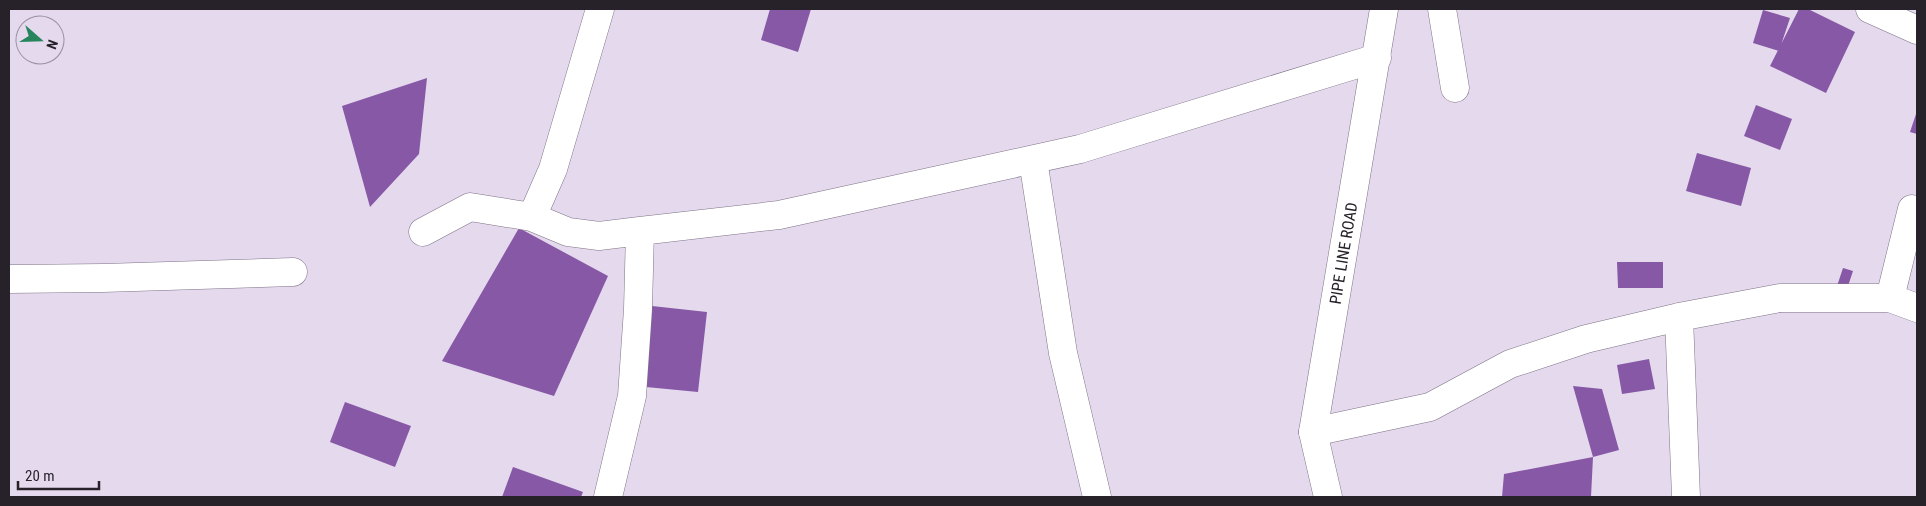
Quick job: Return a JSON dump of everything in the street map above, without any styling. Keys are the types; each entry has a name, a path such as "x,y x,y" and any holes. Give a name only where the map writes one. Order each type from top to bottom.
{"street":[{"path":"532,217 553,170 600,9"},
{"name":"PIPE LINE ROAD","path":"1328,497 1313,432 1384,9"},
{"path":"1442,9 1455,88"},
{"path":"1870,9 1917,30"},
{"path":"423,232 470,207 532,217 568,232 599,236 779,215 1080,149 1377,58"},
{"path":"1033,160 1063,353 1097,497"},
{"path":"1890,298 1912,210"},
{"path":"608,497 632,396 638,309 640,232"},
{"path":"9,279 293,272"},
{"path":"1313,432 1430,407 1510,364 1586,339 1679,317 1780,298 1890,298 1917,308"},
{"path":"1679,317 1686,497"}],"building":[{"path":"770,9 811,9 798,52 761,40"},
{"path":"1799,9 1808,9 1855,32 1826,93 1770,66"},
{"path":"1763,10 1790,18 1779,51 1753,43"},
{"path":"427,78 419,154 370,207 342,106"},
{"path":"1756,105 1792,119 1780,150 1744,136"},
{"path":"1917,111 1917,134 1910,132"},
{"path":"1697,153 1751,168 1741,206 1686,191"},
{"path":"519,228 608,276 554,396 442,361"},
{"path":"1617,262 1663,262 1663,288 1618,288"},
{"path":"1843,268 1853,271 1847,289 1837,286"},
{"path":"652,306 707,312 698,392 646,387"},
{"path":"1649,359 1655,389 1622,394 1617,365"},
{"path":"1573,386 1602,389 1619,450 1593,457"},
{"path":"345,402 411,426 395,467 330,442"},
{"path":"1593,457 1591,497 1502,497 1504,474"},
{"path":"513,467 583,492 581,497 502,497"}]}
